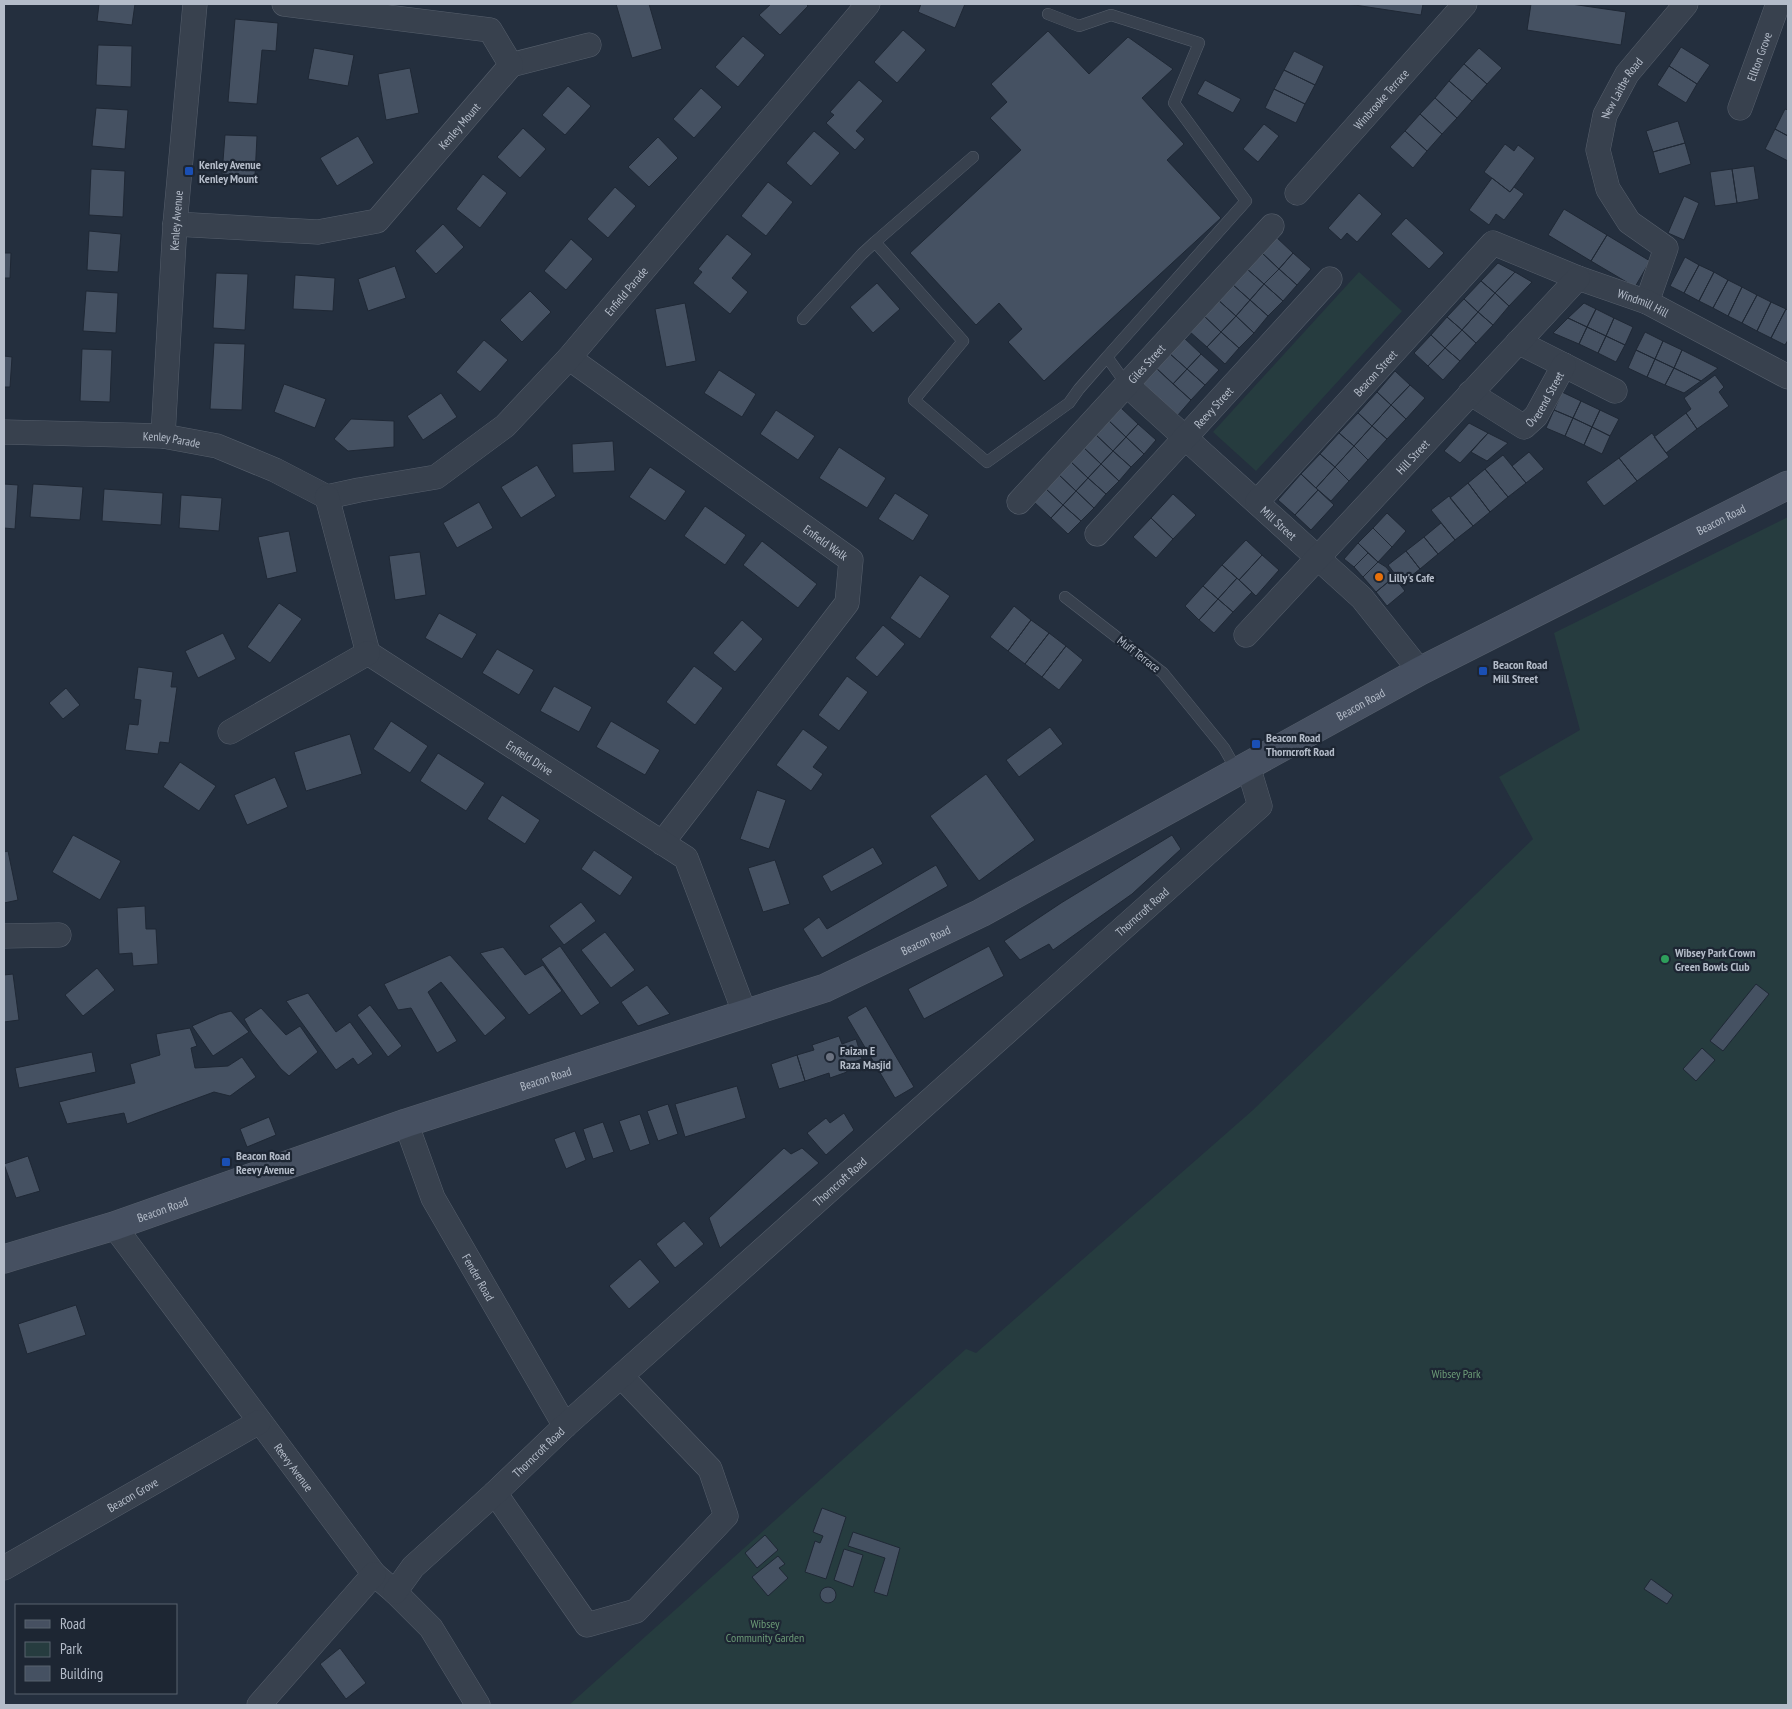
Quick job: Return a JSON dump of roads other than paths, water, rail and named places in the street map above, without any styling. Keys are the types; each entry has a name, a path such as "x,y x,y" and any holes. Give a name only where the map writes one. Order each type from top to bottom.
{"main road":[{"name":"Beacon Road","path":"4,1259 114,1226 406,1123 825,988 981,913 1420,671 1788,485"}],"street":[{"name":"Kenley Avenue","path":"163,436 175,224 195,4"},
{"path":"284,4 490,30 511,65 589,45"},
{"name":"Enfield Parade","path":"327,498 359,490 436,477 505,426 569,358 868,4"},
{"name":"Winbrooke Terrace","path":"1297,193 1465,4"},
{"name":"New Laithe Road","path":"1647,302 1666,248 1629,222 1608,189 1598,150 1605,115 1627,74 1686,4"},
{"name":"Ellton Grove","path":"1740,108 1778,4"},
{"name":"Kenley Mount","path":"175,224 318,232 377,221 511,65"},
{"name":"Giles Street","path":"1019,502 1272,226"},
{"name":"Windmill Hill","path":"1493,243 1578,278 1647,302 1788,377"},
{"name":"Beacon Street","path":"1257,502 1493,243"},
{"name":"Hill Street","path":"1246,634 1578,278"},
{"name":"Reevy Street","path":"1097,534 1330,280"},
{"path":"1518,342 1615,391"},
{"name":"Enfield Walk","path":"569,358 851,560 847,603 662,843"},
{"name":"Overend Street","path":"1470,394 1524,427 1536,416 1564,365"},
{"name":"Mill Street","path":"1127,385 1362,598 1420,671"},
{"name":"Kenley Parade","path":"4,432 163,436 217,446 275,470 327,498"},
{"path":"230,732 368,653 327,498"},
{"name":"Enfield Drive","path":"368,653 686,858 744,1014"},
{"name":"Thorncroft Road","path":"395,1592 413,1567 495,1493 565,1426 1260,806 1243,769"},
{"path":"4,936 59,935"},
{"name":"Fender Road","path":"406,1123 433,1198 565,1426"},
{"name":"Reevy Avenue","path":"114,1226 374,1574 395,1592 430,1628 478,1705"},
{"path":"495,1493 587,1625 636,1610 726,1516 710,1469 621,1376"},
{"name":"Beacon Grove","path":"4,1568 259,1422"},
{"path":"259,1705 374,1574"}],"lane":[{"path":"875,242 963,341 914,400 987,462 1069,403 1107,357 1246,201 1174,103 1199,43 1111,16 1079,26 1048,14"},
{"path":"803,319 862,254 972,157"},
{"path":"1107,357 1127,385"},
{"name":"Muff Terrace","path":"1064,597 1163,673 1243,769"}],"place":[{"name":"Kenley Avenue Kenley Mount","path":"189,171"},
{"name":"Lilly's Cafe","path":"1379,577"},
{"name":"Beacon Road Mill Street","path":"1483,671"},
{"name":"Beacon Road Thorncroft Road","path":"1256,744"},
{"name":"Wibsey Park Crown Green Bowls Club","path":"1665,959"},
{"name":"Faizan E Raza Masjid","path":"830,1057"},
{"name":"Beacon Road Reevy Avenue","path":"226,1162"}],"park label":[{"name":"Wibsey Park","path":"1456,1373"},
{"name":"Wibsey Community Garden","path":"765,1630"}]}
